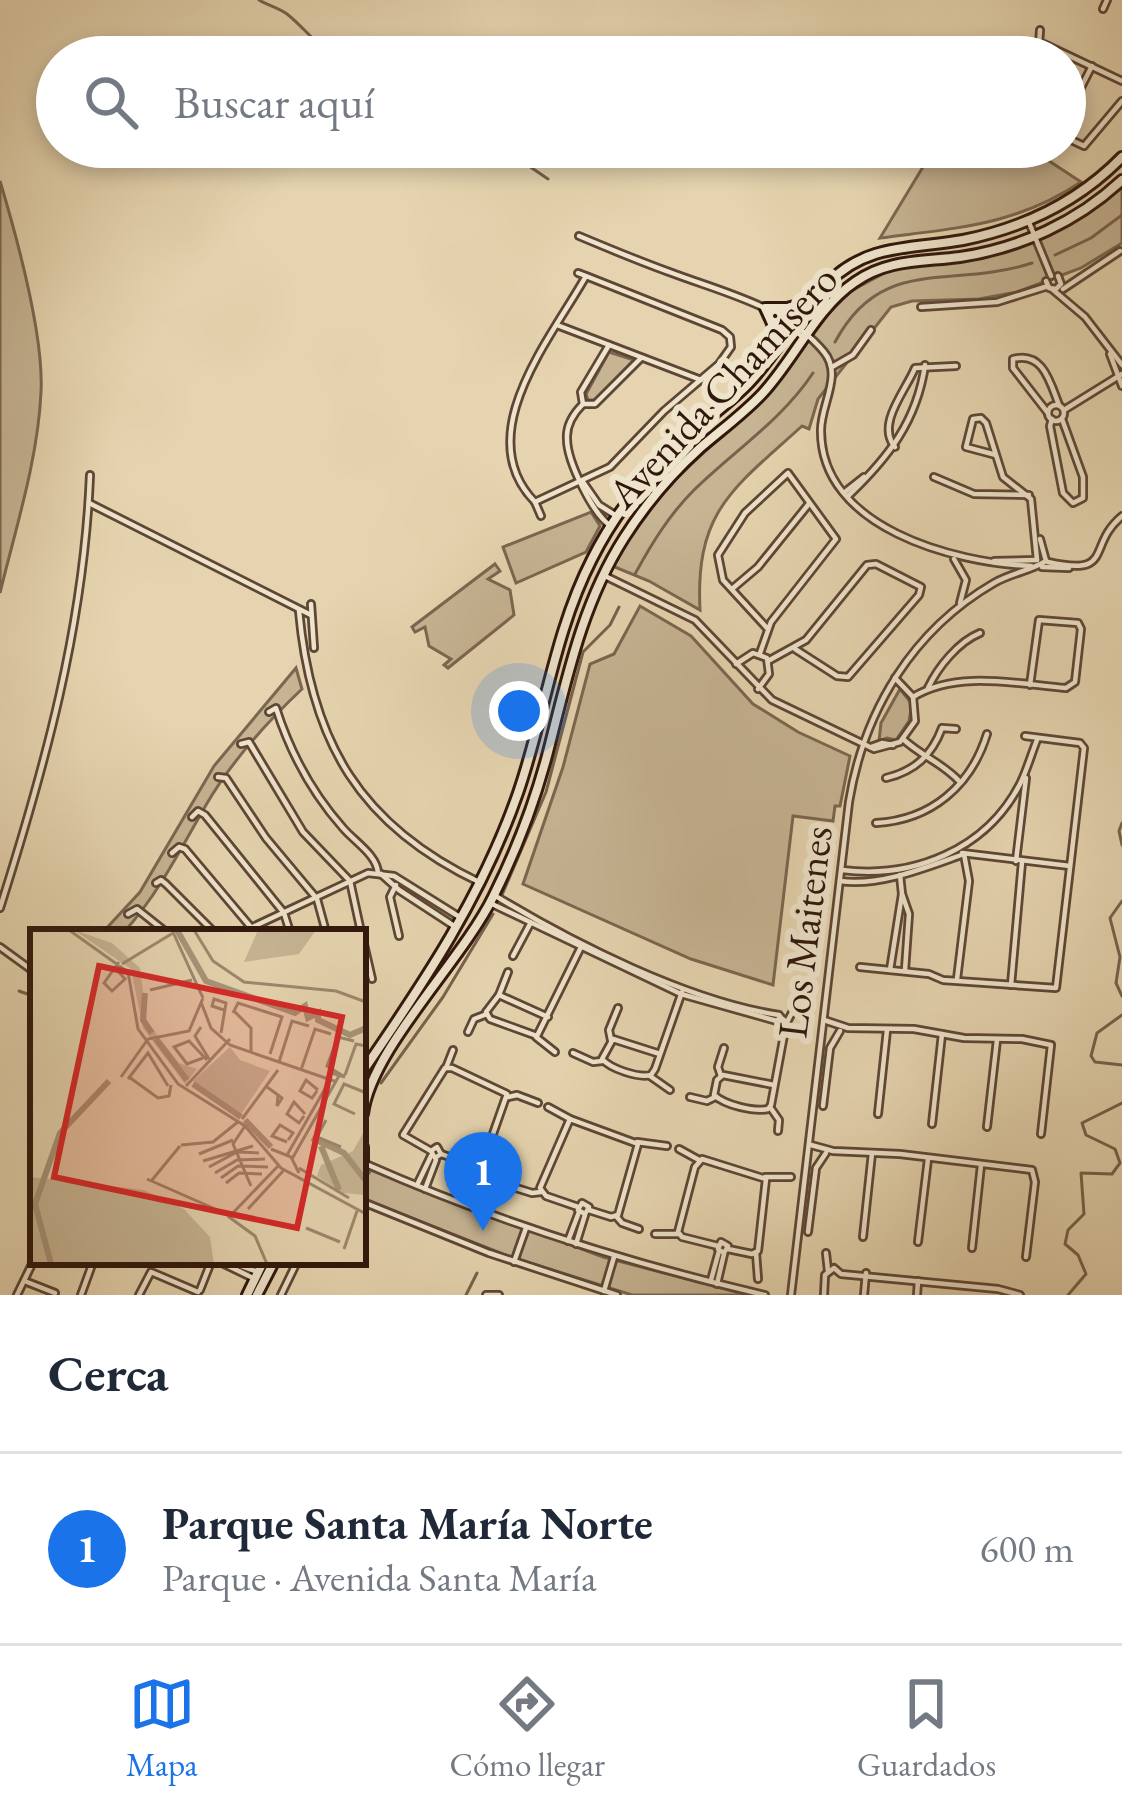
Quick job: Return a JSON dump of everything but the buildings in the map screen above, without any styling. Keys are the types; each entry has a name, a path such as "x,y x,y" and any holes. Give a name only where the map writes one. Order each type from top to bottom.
{"street":[{"path":"1103,10 1107,0"},
{"path":"1040,30 1040,36"},
{"path":"1086,64 1122,81"},
{"path":"1086,76 1091,66"},
{"path":"1086,142 1122,101"},
{"name":"Avenida Chamisero","path":"366,1067 443,955 481,883 520,785 562,630 579,586 612,525 656,467 745,387 844,269 878,251 963,240 1028,220 1076,196 1122,157"},
{"name":"Avenida Chamisero","path":"366,1098 379,1065 453,964 492,899 536,791 578,635 621,542 664,484 763,393 843,292 878,268 982,253 1035,236 1088,208 1122,180"},
{"path":"1028,220 1051,275 1050,288"},
{"path":"579,236 765,308 824,352 832,367 822,442 830,471 847,494 898,534 950,556 1070,568 1093,561 1122,516"},
{"path":"921,307 1018,298 1062,286 1120,251"},
{"path":"535,502 608,469 729,353 731,345 727,333 578,273"},
{"path":"1051,275 1059,278 1069,301"},
{"path":"541,516 515,466 512,420 523,386 586,277"},
{"path":"1050,288 1069,301 1122,364"},
{"path":"765,308 814,300"},
{"path":"765,308 775,330 775,352"},
{"path":"557,325 701,380"},
{"path":"832,367 853,355 871,330"},
{"path":"583,404 580,392 609,345"},
{"path":"1109,348 1122,386"},
{"path":"1062,418 1050,416 1012,368 1013,359 1027,356 1036,361 1062,408 1084,485 1083,498 1073,503 1063,493 1050,426 1050,416 1053,406 1062,408 1120,375"},
{"path":"621,542 571,459 566,436 572,416 583,404 595,404 641,358"},
{"path":"847,494 895,447 914,409 925,365"},
{"path":"895,447 887,436 889,421 914,370 925,365 956,366"},
{"path":"996,455 965,446 975,418 986,423 1010,484 1029,495 1040,562"},
{"path":"760,653 767,628 836,538 788,472 754,503 719,550 719,572 767,628"},
{"path":"0,908 64,686 79,601 90,475"},
{"path":"934,477 963,491 1029,495"},
{"path":"1007,497 1010,484"},
{"path":"89,503 311,615"},
{"path":"732,589 758,567 808,505"},
{"path":"950,556 961,567 967,584 956,608"},
{"name":"Los Maitenes","path":"790,1295 851,789 862,745 895,677 919,645 956,608 1005,577 1040,562"},
{"path":"768,661 795,649 867,565 876,564 919,584 920,593 848,677 837,676 795,649"},
{"path":"603,575 691,617 758,689 802,717 862,745 892,745 903,739 915,721 913,697 895,677"},
{"path":"310,604 314,648"},
{"path":"299,611 310,690 346,773 399,833 438,861 481,883"},
{"path":"913,697 928,688 973,681 1068,688 1074,684 1078,623 1039,620 1030,685"},
{"path":"928,688 950,656 980,633"},
{"path":"736,664 760,653"},
{"path":"758,689 769,674 768,661 760,653"},
{"path":"269,712 276,708 316,793 376,862 380,873 464,917"},
{"path":"886,778 910,770 927,757 942,728 956,728"},
{"path":"876,823 925,812 962,783 987,734"},
{"path":"860,967 1056,988 1084,748 1079,743 1024,736"},
{"path":"903,739 962,783"},
{"path":"1011,985 1020,791 1037,740"},
{"path":"242,744 249,742 295,820 349,880 360,929"},
{"path":"218,777 226,778 266,838 317,899 325,929"},
{"path":"840,881 859,883 961,852 1020,791"},
{"path":"192,817 198,811 205,815 284,913 289,929"},
{"path":"172,853 179,847 185,849 254,929 349,880 380,873"},
{"path":"961,852 1071,866"},
{"path":"957,981 969,881 961,852"},
{"path":"841,870 899,872"},
{"path":"899,872 909,914 905,972"},
{"path":"156,884 160,880 166,884 211,929"},
{"path":"397,883 457,930"},
{"path":"397,883 390,897 399,936"},
{"path":"890,970 902,894"},
{"path":"492,899 531,922 683,991 734,1009 779,1015 786,1024"},
{"path":"128,914 136,909 144,912 163,929"},
{"path":"513,956 531,922"},
{"path":"0,946 30,969"},
{"path":"536,1037 582,946"},
{"path":"366,953 372,979"},
{"path":"443,955 453,964"},
{"path":"468,1032 500,995 508,972"},
{"path":"650,1076 683,991"},
{"path":"500,995 548,1017"},
{"path":"778,1131 779,1120 770,1107 786,1024 796,1005"},
{"path":"602,1060 618,1008"},
{"path":"487,1014 556,1052"},
{"path":"824,1020 844,1029"},
{"path":"824,1106 830,1048 844,1029"},
{"path":"878,1114 887,1030"},
{"path":"822,1031 887,1030 1051,1045 1041,1134"},
{"path":"932,1124 942,1034"},
{"path":"611,1040 659,1054"},
{"path":"987,1127 997,1040"},
{"path":"715,1097 724,1048"},
{"path":"453,1050 402,1136 435,1155 480,1168 500,1183"},
{"path":"573,1053 650,1076 670,1090"},
{"path":"446,1067 508,1097 538,1103"},
{"path":"721,1076 774,1085"},
{"path":"480,1168 508,1097"},
{"path":"690,1097 706,1101 715,1097 762,1111 770,1107"},
{"path":"548,1107 637,1142 667,1146"},
{"path":"541,1192 556,1145 571,1119"},
{"path":"616,1216 637,1142"},
{"path":"808,1145 829,1152"},
{"path":"679,1149 699,1160 765,1178 790,1177"},
{"path":"808,1232 816,1168 829,1152"},
{"path":"862,1237 872,1153"},
{"path":"808,1154 872,1153 1016,1167 1035,1173 1026,1257"},
{"path":"417,1185 435,1155"},
{"path":"425,1189 435,1155"},
{"path":"678,1234 699,1160"},
{"path":"918,1242 928,1160"},
{"path":"366,1165 577,1244 765,1295"},
{"path":"972,1248 982,1165"},
{"path":"758,1279 756,1253 765,1178"},
{"path":"513,1187 541,1192 583,1211 616,1216 639,1229"},
{"path":"366,1203 590,1291 617,1295"},
{"path":"568,1241 583,1211"},
{"path":"577,1244 583,1211"},
{"path":"514,1262 526,1227"},
{"path":"655,1234 678,1234 722,1250 756,1253"},
{"path":"714,1283 722,1250"},
{"path":"826,1252 826,1295"},
{"path":"601,1292 614,1256"},
{"path":"17,1295 32,1265"},
{"path":"81,1295 92,1265"},
{"path":"139,1295 149,1273 147,1265"},
{"path":"149,1273 198,1294 210,1265"},
{"path":"229,1265 257,1275"},
{"path":"236,1265 257,1275"},
{"path":"247,1295 262,1265"},
{"path":"257,1295 272,1265"},
{"path":"280,1295 295,1265"},
{"path":"828,1271 834,1268 841,1274"},
{"path":"827,1283 841,1274 866,1274 970,1291 1004,1289 1020,1295"},
{"path":"864,1295 866,1274"},
{"path":"917,1295 918,1281"},
{"path":"27,1282 56,1293"},
{"path":"486,1295 499,1295"}],"shaded area":[{"path":"922,168 1060,168 1081,182 1008,216 880,238"},
{"path":"0,181 34,315 41,392 31,468 0,593"},
{"path":"1122,185 1122,243 1081,268 1017,292 891,307 818,399 809,429 802,426 724,504 704,548 700,610 610,565 666,488 764,396 851,291 894,268 971,260 1034,240 1084,214"},
{"path":"609,352 634,360 595,400 588,400 586,394"},
{"path":"591,512 600,526 586,552 516,583 503,547"},
{"path":"495,564 500,571 488,579 510,590 514,615 448,668 444,665 451,659 429,646 425,627 415,632 412,627"},
{"path":"640,606 691,636 753,704 850,756 833,821 793,816 773,985 691,959 523,884 563,767 590,664 614,654"},
{"path":"296,668 302,689 226,774 148,902 126,929 106,929 140,892 214,766"},
{"path":"900,689 912,704 909,721 896,740 879,741 881,723"},
{"path":"371,1170 603,1257 748,1295 632,1295 508,1256 366,1200 366,1177"}],"waterway":[{"path":"259,0 287,14 310,36"},
{"path":"532,168 548,179"},
{"path":"1055,255 1091,238 1122,215"},
{"path":"835,342 854,314 896,285 1032,263"},
{"path":"635,574 685,500 772,421 813,373"},
{"path":"502,895 546,792 583,652 610,625 619,607"},
{"path":"1122,823 1122,845"},
{"path":"1122,901 1110,918 1120,957 1116,983 1122,996"},
{"path":"381,1083 443,997 493,914"},
{"path":"19,991 30,995"},
{"path":"1122,1015 1097,1033 1091,1056 1095,1062 1122,1065"},
{"path":"1068,1295 1086,1274 1078,1255 1065,1244 1068,1230 1084,1214 1081,1173 1112,1174 1120,1163 1115,1149 1086,1135 1082,1123 1122,1103"},
{"path":"466,1295 477,1273"}],"place":[{"name":"Parque Santa María Norte","path":"483,1231"}]}
